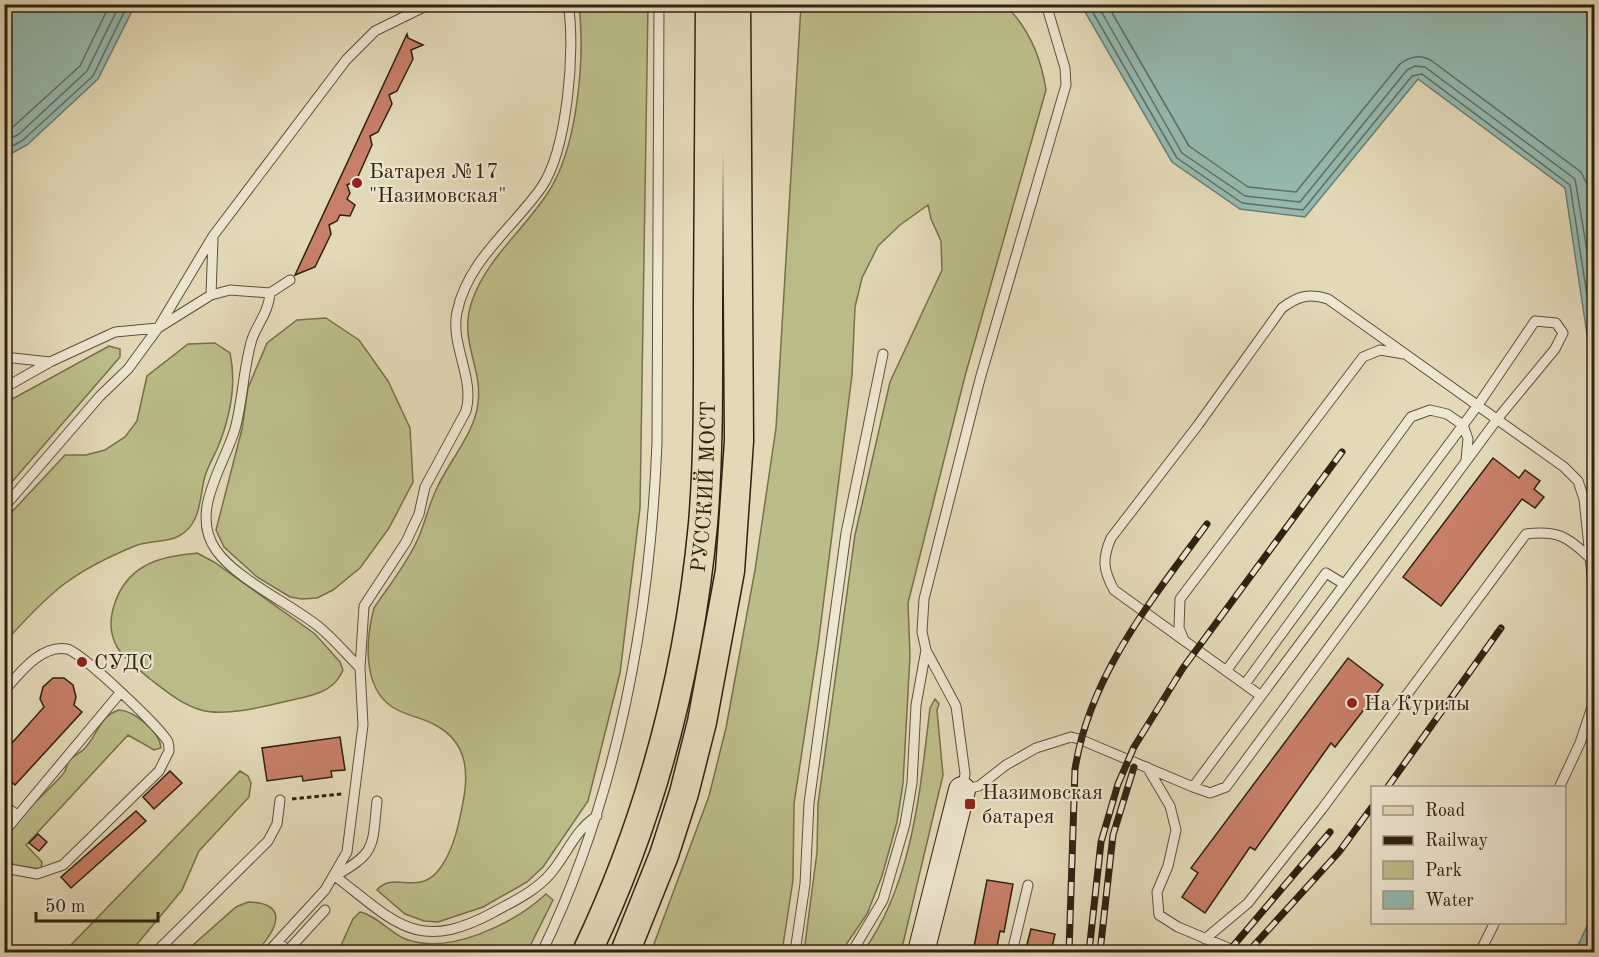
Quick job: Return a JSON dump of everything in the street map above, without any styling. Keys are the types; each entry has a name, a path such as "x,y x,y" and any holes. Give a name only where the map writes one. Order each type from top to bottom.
{"main road":[{"name":"РУССКИЙ МОСТ","path":"587,952 632,849 672,714 703,525 708,443 710,4"},
{"name":"РУССКИЙ МОСТ","path":"624,952 664,855 684,793 702,722 730,571 739,441 736,4"}],"street":[{"path":"921,952 962,790"}],"lane":[{"path":"4,507 100,396 128,369 158,328 213,236 346,60 375,31 430,4"},
{"path":"268,952 335,876 347,852 363,725 360,668 364,606 406,542 419,514 425,487 466,411 470,398 457,335 457,313 467,282 483,255 542,187 554,163 564,122 571,23 568,4"},
{"path":"542,952 561,912 597,816 630,676 654,509 659,4"},
{"path":"1046,4 1065,68 1066,85 980,379 924,599 922,632 926,650 956,706 965,774 962,790 980,786 1006,765 1036,748 1071,737 1193,787 1210,793 1226,787 1497,418 1555,349 1563,333 1556,322 1535,321 1478,405 1193,787"},
{"path":"211,295 213,236"},
{"path":"4,388 50,362 114,332 158,328 211,295 230,290 270,293 290,280"},
{"path":"270,293 270,304 254,334 246,360 235,427 208,495 207,535 224,558 254,584 319,627 360,668"},
{"path":"1261,696 1114,591 1105,574 1103,555 1112,538 1198,425 1282,308 1295,299 1312,294 1328,299 1564,466 1578,481 1584,499 1594,595"},
{"path":"1185,642 1179,628 1180,598 1363,357 1380,350 1406,355"},
{"path":"795,952 805,884 809,803 846,533 883,354"},
{"path":"4,357 50,362"},
{"path":"1226,672 1411,417 1430,410 1447,414 1463,425 1468,440 1465,462"},
{"path":"1205,939 1248,903 1300,837 1526,534 1547,531 1570,539 1590,558"},
{"path":"1245,684 1326,573 1344,584"},
{"path":"4,691 33,660 51,650 67,649 81,656 148,718 168,742 170,751 159,771 63,865 37,874 4,868"},
{"path":"852,952 883,900 906,824 912,783 916,705 926,650"},
{"path":"4,832 120,693"},
{"path":"1560,786 1580,743 1594,701"},
{"path":"4,734 7,741 4,745"},
{"path":"1147,767 1170,806 1176,830 1167,866 1157,892 1159,915 1178,927 1238,952"},
{"path":"156,952 268,841 277,824 280,800"},
{"path":"335,876 356,864 370,850 377,801"},
{"path":"4,805 17,815"},
{"path":"335,876 397,922 420,932 439,933 486,916 532,890 550,873 587,823 597,816"},
{"path":"1012,952 1028,885"},
{"path":"278,942 286,949 291,947 325,910"},
{"path":"1480,952 1494,924"}],"path":[{"path":"280,800 356,793"}],"green space":[{"path":"579,5 648,5 640,508 620,673 588,801 543,867 527,882 483,907 438,922 424,921 405,914 377,890 391,882 425,881 441,867 453,844 458,827 466,780 464,759 455,741 447,733 432,723 396,709 382,697 375,686 369,661 371,620 374,608 402,568 416,543 437,488 467,436 476,414 479,390 468,329 468,315 472,301 496,258 547,194 558,175 566,153 577,103 580,76"},
{"path":"801,5 1005,5 1021,23 1033,44 1046,90 965,376 908,603 910,656 903,783 897,822 882,876 867,914 841,952 804,952 817,852 818,804 855,535 890,382 942,270 941,241 931,219 928,205 900,225 878,246 862,278 855,307 852,375 818,646 794,804 793,880 782,952 651,952 709,796 726,728 755,570 776,428"},
{"path":"326,318 359,340 388,381 410,428 413,482 389,528 360,568 333,590 317,598 302,599 290,597 257,577 224,547 216,530 242,429 248,388 267,343 297,320"},
{"path":"215,343 230,353 233,377 231,401 222,436 205,476 196,517 192,524 179,536 135,546 78,575 49,597 5,642 4,522 65,455 86,455 105,450 125,437 137,421 147,376 188,344"},
{"path":"109,346 120,349 120,357 5,490 5,403"},
{"path":"197,553 214,562 315,634 340,662 343,670 336,681 323,691 305,697 253,709 212,712 180,701 128,660 117,647 111,625 115,602 126,582 143,567 156,561"},
{"path":"935,699 939,704 937,710 943,775 901,952 863,952 880,925 904,866 918,803 930,708"},
{"path":"119,710 132,714 146,723 156,735 161,748 154,750 128,735 26,845 42,862 41,869 14,865 5,855 6,843 18,821 55,783 71,758 88,745 107,717"},
{"path":"240,771 248,776 251,783 249,797 199,851 182,890 133,949 129,952 64,952"},
{"path":"546,894 553,900 527,952 338,952 353,919 360,912 371,916 403,938 420,943 439,943 459,940 498,926"},
{"path":"248,902 262,904 271,908 275,913 276,920 273,928 256,952 185,952 236,907"}],"water":[{"path":"5,4 135,5 98,79 27,145 5,157"},
{"path":"1081,5 1594,5 1594,381 1565,188 1418,79 1305,217 1240,209 1172,162"},
{"path":"1594,911 1594,952 1575,952"}],"building":[{"path":"407,34 408,38 423,45 411,50 413,59 397,91 389,95 392,104 378,132 370,136 372,145 356,181 347,185 350,193 347,199 355,205 350,216 340,215 337,221 329,225 331,234 315,267 295,275"},
{"path":"1493,458 1519,478 1525,470 1540,481 1534,489 1544,497 1535,508 1522,499 1441,606 1403,577"},
{"path":"1348,658 1383,685 1335,747 1331,743 1255,850 1250,847 1205,913 1182,897 1198,873 1191,868"},
{"path":"53,678 64,678 73,685 76,697 74,705 82,712 15,785 4,775 4,764 10,758 4,752 44,707 40,699 43,687"},
{"path":"340,737 345,770 331,771 332,777 303,781 302,776 267,781 262,748"},
{"path":"170,771 182,783 154,809 143,797"},
{"path":"136,811 146,821 71,888 61,877"},
{"path":"38,834 47,842 39,851 29,843"},
{"path":"987,880 1013,884 1004,932 1000,931 996,952 973,952"},
{"path":"1031,929 1055,934 1051,952 1025,952"}],"railway":[{"path":"1089,952 1101,842 1118,784 1134,747 1183,668 1342,452"},
{"path":"1069,952 1075,769 1083,734 1094,701 1126,639 1207,524"},
{"path":"1388,786 1501,628"},
{"path":"1100,952 1113,835 1134,767"},
{"path":"1248,952 1339,852 1371,808"},
{"path":"1228,952 1330,832"}],"place":[{"name":"Батарея №17 \"Назимовская\"","path":"357,183"},
{"name":"СУДС","path":"82,662"},
{"name":"На Курилы","path":"1352,703"},
{"name":"Назимовская батарея","path":"970,804"}]}
